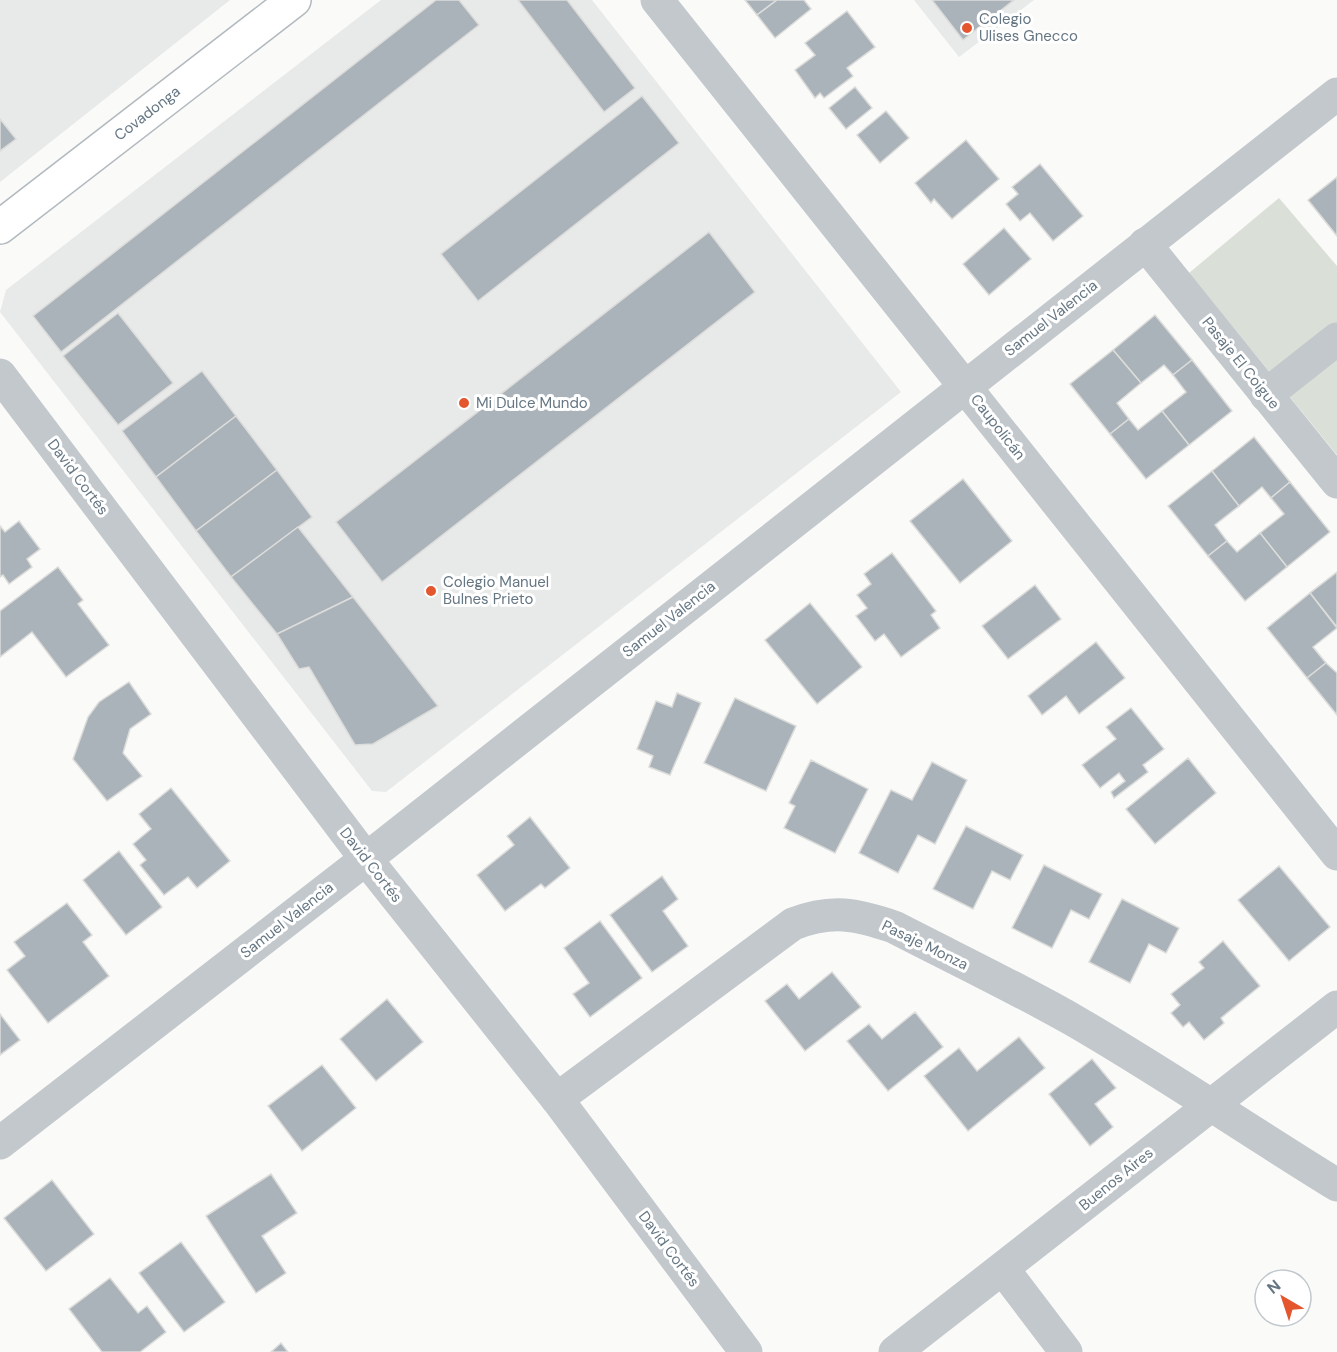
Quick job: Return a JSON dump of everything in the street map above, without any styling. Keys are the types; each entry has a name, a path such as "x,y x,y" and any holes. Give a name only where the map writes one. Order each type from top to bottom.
{"main road":[{"name":"Covadonga","path":"0,226 294,0"}],"street":[{"name":"Caupolicán","path":"657,0 1337,854"},
{"name":"Samuel Valencia","path":"0,1143 366,859 1337,94"},
{"name":"Pasaje El Coigue","path":"1145,244 1337,482"},
{"path":"1266,395 1337,339"},
{"name":"David Cortés","path":"0,375 366,859 557,1099 746,1352"},
{"name":"Pasaje Monza","path":"557,1099 793,924 817,915 841,914 866,917 894,927 1071,1019 1144,1062 1208,1106 1337,1185"},
{"name":"Buenos Aires","path":"894,1352 1337,1007"},
{"path":"1003,1269 1066,1352"}],"shaded area":[{"path":"0,0 230,0 0,182"},
{"name":"Colegio Manuel Bulnes Prieto","path":"381,0 592,0 901,392 386,792 372,791 0,312 6,290"},
{"name":"Colegio Ulises Gnecco","path":"914,0 1034,0 959,57"},
{"path":"1279,198 1337,266 1337,455 1189,273"}],"building":[{"path":"436,0 459,0 479,25 61,352 33,316"},
{"path":"518,0 567,0 635,88 604,112"},
{"path":"745,0 777,0 757,15"},
{"path":"777,0 804,0 811,9 775,38 757,15"},
{"path":"932,0 1014,0 963,40"},
{"path":"847,11 875,47 847,68 853,76 824,98 820,93 815,98 795,70 815,55 805,43"},
{"path":"855,87 872,108 846,129 829,108"},
{"path":"642,96 679,143 478,301 441,254"},
{"path":"886,111 909,138 880,163 857,135"},
{"path":"0,119 16,139 0,151"},
{"path":"966,140 999,179 952,219 934,199 931,203 915,183"},
{"path":"1040,164 1083,216 1053,241 1030,213 1020,221 1006,204 1018,194 1012,187"},
{"path":"1337,177 1337,236 1308,200"},
{"path":"1004,228 1031,259 989,295 963,264"},
{"path":"709,232 755,292 382,582 336,522"},
{"path":"118,313 173,383 118,425 63,356"},
{"path":"1155,315 1192,360 1173,375 1164,365 1141,383 1113,350"},
{"path":"1113,350 1141,383 1117,403 1129,419 1110,434 1070,384"},
{"path":"1192,360 1232,411 1189,445 1162,411 1186,392 1173,375"},
{"path":"202,371 236,416 156,477 122,431"},
{"path":"1162,411 1189,445 1146,479 1110,434 1129,419 1138,430"},
{"path":"236,416 277,470 196,531 156,477"},
{"path":"1254,437 1290,482 1271,498 1262,487 1239,506 1212,471"},
{"path":"277,470 312,517 231,577 196,531"},
{"path":"1212,471 1239,506 1215,525 1227,541 1208,556 1168,506"},
{"path":"963,479 1012,541 960,583 910,521"},
{"path":"1290,482 1330,532 1287,567 1260,533 1284,514 1271,498"},
{"path":"19,521 40,549 27,559 32,567 9,584 3,575 0,577 0,526 5,532"},
{"path":"298,527 353,597 277,634 231,577"},
{"path":"1260,533 1287,567 1245,601 1208,556 1227,541 1237,552"},
{"path":"892,553 936,611 931,615 940,628 901,657 884,634 875,641 856,616 867,608 857,595 871,584 864,574"},
{"path":"58,567 83,600 78,604 109,645 66,677 32,632 0,657 0,611"},
{"path":"1337,572 1337,627 1310,593"},
{"path":"1035,585 1061,619 1008,659 982,626"},
{"path":"1310,593 1337,628 1313,647 1326,663 1307,678 1267,628"},
{"path":"353,597 438,706 373,744 355,745 309,667 299,669 277,634"},
{"path":"810,603 862,667 817,704 765,640"},
{"path":"1096,642 1125,678 1079,714 1066,696 1042,715 1028,696"},
{"path":"1326,663 1337,673 1337,715 1307,678"},
{"path":"129,682 151,714 130,729 123,753 142,776 107,801 73,759 88,717 99,702"},
{"path":"677,693 701,703 670,775 649,767 653,756 637,749 656,701 672,707"},
{"path":"735,698 796,726 766,791 704,763"},
{"path":"1131,708 1164,749 1143,765 1148,772 1114,798 1111,792 1125,781 1119,773 1100,788 1082,765 1116,739 1106,727"},
{"path":"1188,758 1216,793 1155,844 1126,809"},
{"path":"811,760 868,789 835,853 784,828 795,806 789,803"},
{"path":"932,762 967,780 935,844 918,835 898,873 859,853 891,790 912,800"},
{"path":"171,788 230,861 197,888 188,877 164,895 140,865 146,860 133,844 151,829 139,814"},
{"path":"530,817 570,868 545,888 541,884 505,911 477,875 514,845 507,836"},
{"path":"966,826 1023,855 1010,880 992,871 973,909 933,889"},
{"path":"119,851 162,907 126,935 83,880"},
{"path":"1044,865 1102,894 1089,919 1071,910 1052,948 1012,928"},
{"path":"1279,866 1330,927 1289,961 1238,900"},
{"path":"662,876 678,899 663,911 688,946 652,972 610,915"},
{"path":"1122,899 1179,928 1166,953 1149,944 1130,983 1089,962"},
{"path":"67,903 92,935 83,942 109,976 48,1023 7,970 25,956 14,942"},
{"path":"600,921 642,978 590,1017 573,994 589,983 564,948"},
{"path":"1223,941 1260,986 1221,1018 1224,1023 1204,1040 1189,1022 1183,1027 1171,1013 1180,1005 1171,994 1204,968 1199,962"},
{"path":"832,972 861,1007 805,1051 765,1001 787,984 799,999"},
{"path":"387,999 423,1042 376,1081 340,1039"},
{"path":"915,1012 943,1047 888,1091 847,1041 869,1024 882,1039"},
{"path":"0,1014 20,1040 0,1055"},
{"path":"1019,1037 1045,1068 968,1131 924,1076 959,1048 977,1071"},
{"path":"1092,1059 1116,1088 1095,1104 1113,1127 1090,1146 1049,1094"},
{"path":"322,1065 356,1108 302,1151 268,1106"},
{"path":"271,1174 297,1213 262,1236 286,1273 256,1293 206,1216"},
{"path":"52,1180 94,1234 46,1271 4,1218"},
{"path":"181,1242 225,1302 184,1332 139,1273"},
{"path":"110,1278 138,1313 147,1306 166,1332 140,1352 102,1352 69,1309"},
{"path":"281,1343 288,1352 271,1352"}],"place":[{"name":"Colegio Ulises Gnecco","path":"967,28"},
{"name":"Mi Dulce Mundo","path":"464,403"},
{"name":"Colegio Manuel Bulnes Prieto","path":"431,591"}]}
